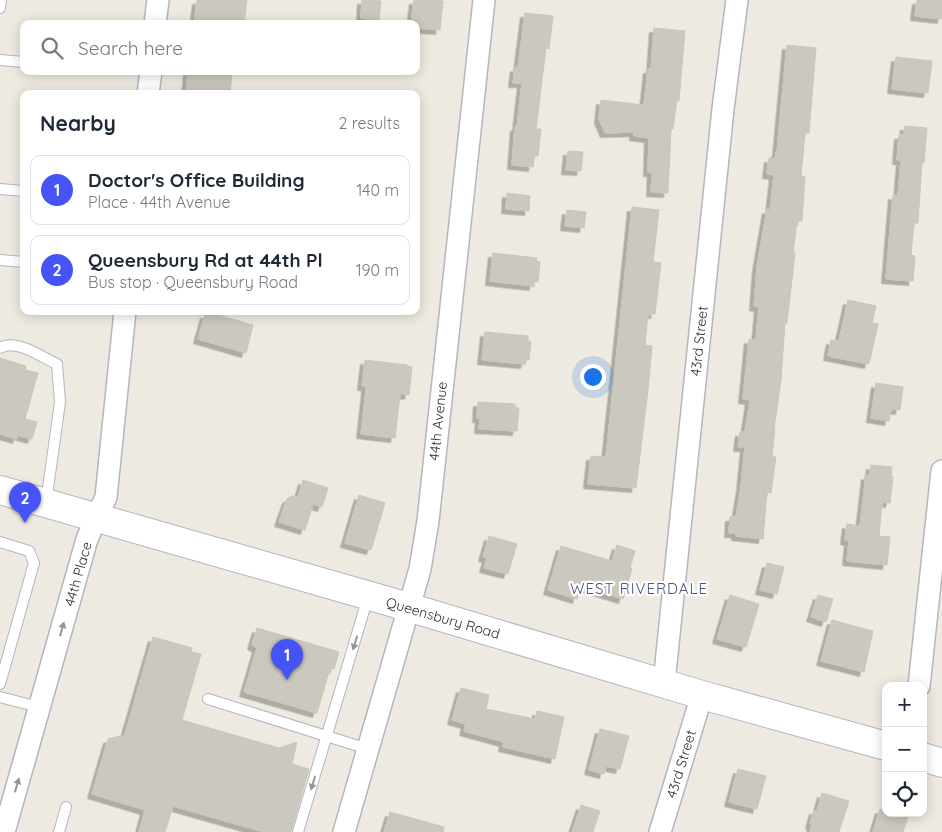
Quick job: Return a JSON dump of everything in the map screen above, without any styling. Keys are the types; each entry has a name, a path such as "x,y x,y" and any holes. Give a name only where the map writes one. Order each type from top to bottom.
{"street":[{"path":"156,20 158,0"},
{"name":"44th Avenue","path":"344,832 420,569 428,521 484,0"},
{"name":"43rd Street","path":"664,683 723,109 737,0"},
{"path":"148,90 150,75"},
{"name":"44th Place","path":"4,832 87,539 106,497 125,315"},
{"path":"919,682 942,471"},
{"name":"Queensbury Road","path":"0,490 409,607 702,695 882,745"},
{"name":"43rd Street","path":"660,832 702,695"},
{"path":"927,758 942,763"}],"lane":[{"path":"0,8 2,0"},
{"path":"0,60 20,62"},
{"path":"0,189 20,191"},
{"path":"0,260 20,262"},
{"path":"0,348 5,345 19,346 57,364 60,402 46,503"},
{"path":"0,542 29,551 34,563 0,684"},
{"path":"298,832 369,596"},
{"path":"0,696 39,707"},
{"path":"208,699 368,749"},
{"path":"59,832 66,807"}],"building":[{"path":"197,0 247,0 244,20 194,20"},
{"path":"362,0 381,1 379,20 361,18"},
{"path":"414,0 443,1 440,30 420,28 420,20 412,20"},
{"path":"917,0 942,0 942,19 915,16"},
{"path":"525,13 553,16 549,49 546,48 536,129 541,129 538,156 534,156 533,167 512,165 515,127 517,127 522,83 513,83 515,67 518,68"},
{"path":"654,28 685,31 679,101 677,100 673,129 671,129 668,193 651,192 652,172 648,172 649,138 634,136 634,132 605,133 599,119 601,100 644,105 648,69 651,69"},
{"path":"787,45 816,48 809,133 805,133 801,176 805,177 802,221 797,221 793,253 795,253 787,323 785,323 781,381 774,428 772,457 776,457 771,493 767,492 763,539 736,536 736,533 729,533 730,517 736,517 741,487 745,447 738,447 740,432 745,432 750,400 743,399 749,339 756,340 759,307 754,306 757,267 767,209 770,210 774,175 767,174 769,158 775,159 777,152"},
{"path":"896,57 932,61 928,93 892,89"},
{"path":"188,75 232,75 230,90 186,90"},
{"path":"905,126 927,128 924,163 922,162 918,223 914,223 911,255 915,256 913,281 886,279 893,195 898,196 901,160 897,160 899,135 904,135"},
{"path":"568,151 583,152 581,171 566,170"},
{"path":"507,193 530,196 529,211 506,209"},
{"path":"632,207 659,210 653,262 661,263 655,314 648,314 645,345 652,346 636,488 588,484 591,456 606,457"},
{"path":"567,210 586,212 584,228 565,226"},
{"path":"493,253 537,258 536,261 540,262 538,282 534,281 534,286 490,281"},
{"path":"848,300 876,306 872,323 878,324 869,364 828,356 831,340 839,341"},
{"path":"205,315 218,315 253,325 246,353 198,339"},
{"path":"485,332 528,336 528,341 531,342 529,360 526,360 525,364 482,360"},
{"path":"0,358 26,366 25,370 38,373 25,419 37,422 32,439 18,435 17,439 0,434"},
{"path":"365,360 412,367 409,395 400,394 395,438 361,434 366,390 366,386 362,386"},
{"path":"876,383 903,387 900,410 891,409 889,421 871,418"},
{"path":"478,402 515,404 515,407 519,408 517,431 479,429 480,418 477,418"},
{"path":"871,465 892,467 891,477 893,477 890,503 882,502 879,536 890,537 887,565 847,561 849,541 845,540 847,524 860,526 866,475 869,476"},
{"path":"303,480 328,488 322,507 313,504 305,530 279,522 287,499 292,496 298,497"},
{"path":"359,495 385,503 371,550 345,543"},
{"path":"489,536 517,544 508,574 484,568 487,558 483,557"},
{"path":"617,545 635,551 623,599 580,586 577,599 548,590 561,546 612,561"},
{"path":"767,563 784,567 777,594 760,590"},
{"path":"730,595 759,604 746,647 717,639"},
{"path":"818,595 833,599 826,622 811,617"},
{"path":"832,620 873,631 864,672 821,661"},
{"path":"257,628 339,652 334,669 330,668 317,713 244,692 257,648 252,645"},
{"path":"153,637 192,648 191,652 201,654 182,720 279,748 297,742 292,764 309,769 291,832 264,832 173,806 165,832 139,832 145,810 92,794 108,739 124,737"},
{"path":"461,688 489,695 486,709 535,719 537,711 564,717 555,759 503,747 504,742 464,731 466,724 452,720"},
{"path":"600,729 629,736 620,769 606,766 604,774 589,770"},
{"path":"738,769 766,776 757,809 729,802"},
{"path":"822,793 849,801 839,832 810,832 814,810 817,811"},
{"path":"581,805 600,811 593,832 572,832"},
{"path":"880,809 882,809 882,817 908,817 903,832 873,832"},
{"path":"390,812 444,827 443,832 384,832"}],"place":[{"name":"Queensbury Rd at 44th Pl","path":"25,523"},
{"name":"Doctor's Office Building","path":"287,680"}],"district":[{"name":"WEST RIVERDALE","path":"639,588"}]}
